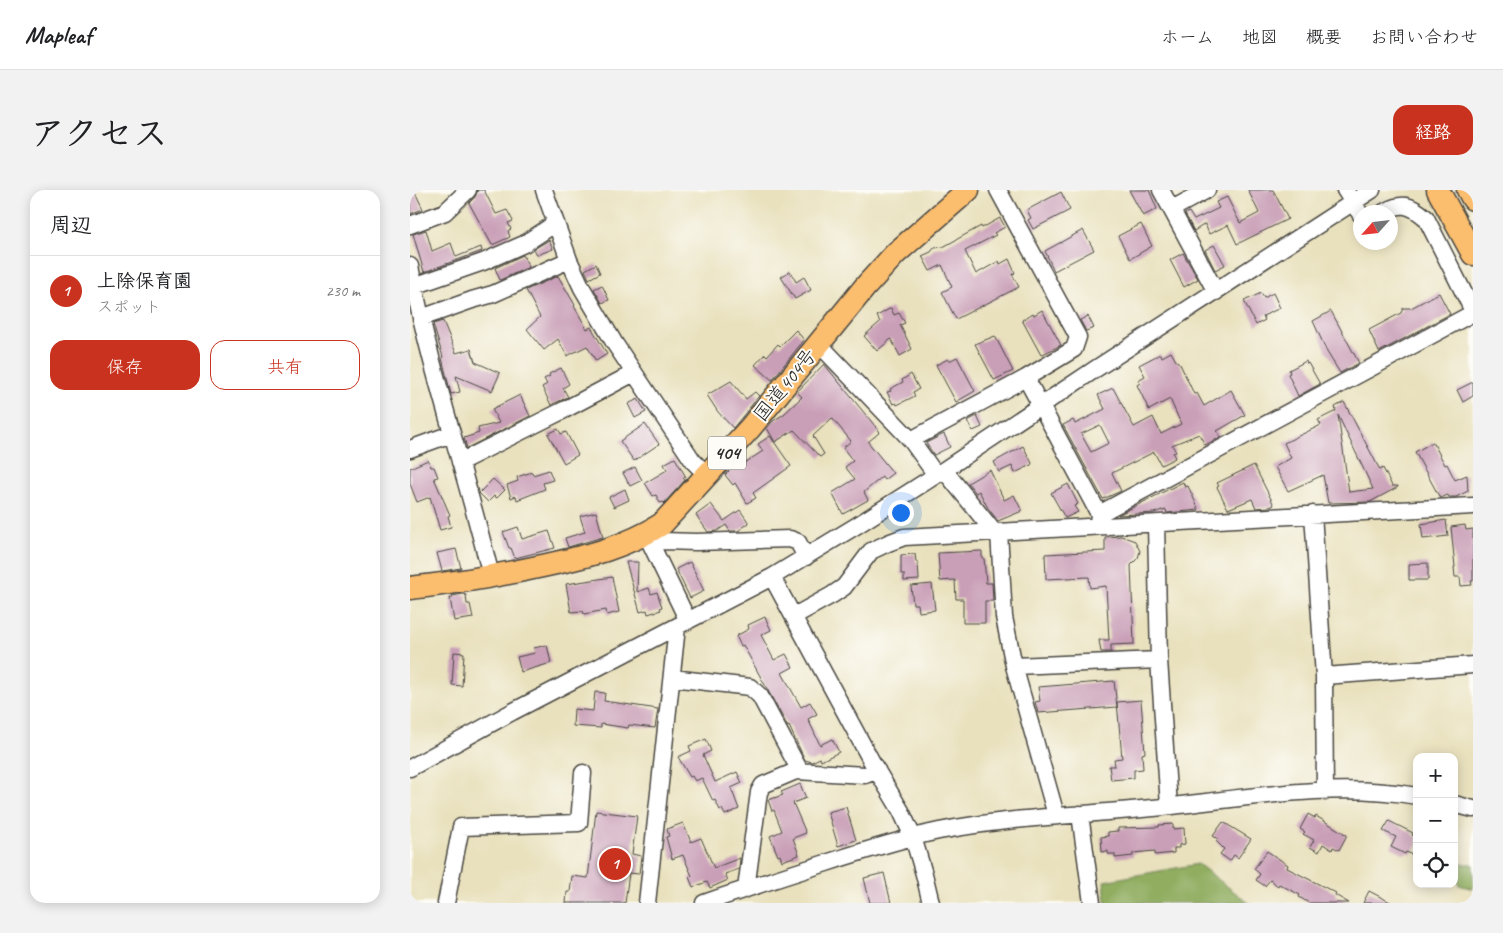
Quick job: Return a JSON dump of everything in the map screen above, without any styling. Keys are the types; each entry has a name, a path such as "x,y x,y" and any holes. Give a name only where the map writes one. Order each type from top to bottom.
{"highway":[{"name":"国道404号","path":"410,588 491,576 604,552 646,534 662,524 756,421 865,287 895,254 968,190"},
{"path":"1438,190 1473,254"},
{"path":"1468,190 1473,199"}],"street":[{"path":"410,225 445,212 468,190"},
{"path":"544,190 569,260 598,318 693,461 707,475"},
{"path":"911,440 1026,378 1074,349 1078,337 998,190"},
{"path":"1161,190 1216,292"},
{"path":"1172,209 1207,190"},
{"path":"410,768 512,712 772,577 806,557 940,472 1096,368 1372,190"},
{"path":"1098,520 1473,312 1426,218 1417,210 1403,205 1398,206"},
{"path":"414,286 483,262 524,244 556,224"},
{"path":"421,318 493,294 569,260"},
{"path":"410,266 421,318 451,434 491,576"},
{"path":"819,344 997,532 1004,617 1014,666 1056,815"},
{"path":"460,462 634,373"},
{"path":"1026,378 1098,520"},
{"path":"410,449 451,434"},
{"path":"794,616 832,596 844,587 871,552 888,542 904,537 997,532 1098,520 1156,524 1473,506"},
{"path":"1313,514 1324,676 1325,792"},
{"path":"1156,524 1159,660 1169,806"},
{"path":"646,534 662,541 706,542 790,539 798,542 806,557"},
{"path":"646,534 683,624 672,678 647,903"},
{"path":"772,577 901,811 913,837 931,903"},
{"path":"1014,666 1159,660"},
{"path":"1324,676 1473,665"},
{"path":"672,678 750,687 760,696 800,771"},
{"path":"746,889 759,792 763,785 800,771 865,775 877,770"},
{"path":"446,903 461,827 579,823 583,773"},
{"path":"704,903 883,845 956,828 1056,815 1169,806 1288,792 1378,791 1413,795"},
{"path":"1458,805 1473,809"},
{"path":"1080,814 1092,903"}],"green space":[{"path":"1198,864 1249,903 1106,903 1104,881"},
{"path":"1458,864 1473,864 1473,889 1459,885"}],"building":[{"path":"410,190 414,190 423,209 410,214"},
{"path":"478,190 484,190 496,214 507,210 513,221 508,223 511,229 508,231 510,237 492,245 469,203 475,197"},
{"path":"1129,190 1149,190 1157,209 1143,216"},
{"path":"1248,190 1273,190 1288,219 1237,244 1228,225 1209,234 1205,224 1194,231 1185,214 1189,212 1194,220 1219,208 1216,202 1227,197 1240,223 1259,213"},
{"path":"1061,192 1070,210 1033,229 1028,220 1031,218 1027,210"},
{"path":"1000,218 1005,227 994,233 996,235 965,251 976,274 999,261 1000,264 1009,259 1015,273 1012,274 1019,287 956,319 942,292 952,287 942,265 930,271 922,256 931,252 934,248 943,247"},
{"path":"1141,224 1152,246 1130,259 1118,236"},
{"path":"426,230 432,251 451,243 456,257 481,247 482,251 424,272 413,234"},
{"path":"1083,230 1094,250 1054,271 1045,251"},
{"path":"549,240 553,249 537,255 534,249"},
{"path":"1214,245 1225,265 1215,270 1205,250"},
{"path":"1183,253 1198,279 1184,287 1170,260"},
{"path":"523,255 529,267 500,280 495,268"},
{"path":"596,264 600,273 589,279 585,270"},
{"path":"790,271 796,282 804,277 811,290 795,299 781,277"},
{"path":"558,276 587,329 591,327 607,354 596,361 587,346 567,356 558,339 544,350 527,329 540,317 526,290"},
{"path":"602,285 609,300 602,303 594,289"},
{"path":"1261,293 1264,298 1273,293 1280,308 1263,316 1265,320 1256,325 1244,301"},
{"path":"1439,293 1450,314 1379,352 1369,330 1401,313 1403,308 1411,308"},
{"path":"891,308 894,315 899,313 905,323 900,325 912,349 900,356 891,339 877,351 864,336 880,322 877,316"},
{"path":"1042,310 1061,345 1041,355 1022,320"},
{"path":"1331,311 1359,363 1340,373 1327,352 1313,321"},
{"path":"1088,316 1094,328 1086,331 1080,320"},
{"path":"443,321 456,353 471,349 475,362 500,373 492,391 456,376 460,392 451,394 433,324"},
{"path":"796,330 804,340 772,380 755,365 765,354 767,356 778,344 780,346"},
{"path":"995,336 1013,371 994,380 975,344"},
{"path":"1171,352 1180,364 1194,394 1197,393 1204,406 1231,390 1245,415 1217,431 1221,437 1205,445 1199,434 1172,445 1176,452 1173,453 1175,458 1161,465 1154,452 1112,473 1121,491 1103,499 1063,425 1073,420 1075,424 1105,409 1098,395 1113,388 1134,427 1153,417 1161,434 1181,424 1170,399 1149,410 1137,385 1140,383 1138,380 1145,376 1139,365 1160,354 1162,357","holes":["1100,425 1109,443 1091,452 1081,434"]},
{"path":"957,357 975,391 956,402 936,365"},
{"path":"1306,361 1320,384 1298,396 1288,374 1290,373 1289,370"},
{"path":"824,364 880,432 868,442 893,473 884,480 882,477 864,492 868,500 843,514 832,493 855,479 845,467 853,461 843,448 851,441 832,418 813,436 824,454 820,457 794,430 775,442 767,428 802,397 797,392"},
{"path":"561,368 569,384 563,388 568,397 551,405 542,387 547,384 544,379"},
{"path":"911,374 919,389 913,392 915,396 897,405 896,403 893,404 887,392 903,382 902,380"},
{"path":"731,381 746,399 755,392 759,396 733,428 718,412 707,395"},
{"path":"1473,382 1473,396 1463,402 1457,390"},
{"path":"520,395 530,416 467,448 464,438 479,433 478,428 499,423 492,409"},
{"path":"638,399 646,412 635,418 628,404"},
{"path":"1344,402 1380,470 1383,468 1392,486 1398,487 1370,502 1328,503 1323,475 1288,491 1275,467 1291,458 1284,443 1321,425 1318,420 1336,411 1335,407","holes":["1338,415 1373,489 1349,492"]},
{"path":"977,416 982,427 973,431 967,421"},
{"path":"645,424 659,444 634,461 620,441"},
{"path":"558,429 561,434 566,432 578,455 564,463 548,434"},
{"path":"944,434 950,447 934,455 926,443"},
{"path":"770,436 791,466 753,493 756,498 747,503 735,483 733,485 725,475 733,467 735,469 763,451 758,444"},
{"path":"1433,442 1455,480 1467,475 1468,491 1456,497 1449,497 1448,495 1440,498 1415,452"},
{"path":"1023,446 1032,463 1031,465 1015,473 1012,466 999,472 994,462"},
{"path":"675,458 686,477 683,478 685,480 664,503 660,503 656,495 653,496 645,483 667,470 664,464"},
{"path":"428,460 431,467 434,467 438,477 434,478 450,515 448,516 451,527 440,530 430,497 417,502 410,484 410,468"},
{"path":"1254,465 1274,505 1256,508 1252,499 1228,509 1217,487 1219,486 1217,483"},
{"path":"635,467 642,480 630,486 623,473"},
{"path":"549,470 553,480 543,483 545,489 517,500 516,496 511,498 507,485 518,481 517,477 532,472 533,475"},
{"path":"990,470 1004,500 1014,495 1022,511 998,521 979,491 976,493 968,483"},
{"path":"493,479 505,490 497,498 494,496 488,502 479,493"},
{"path":"1183,482 1185,487 1188,486 1199,510 1167,513 1166,510 1162,510 1154,513 1118,515"},
{"path":"1068,484 1078,504 1074,506 1078,512 1065,518 1051,493"},
{"path":"625,489 629,500 614,507 609,497"},
{"path":"711,504 724,521 740,510 749,523 738,531 730,531 726,525 717,531 708,532 696,515"},
{"path":"596,512 603,537 568,547 565,538 585,532 580,516"},
{"path":"1446,520 1448,536 1423,539 1421,524"},
{"path":"1465,525 1466,530 1473,529 1473,581 1471,581 1472,585 1461,586 1460,577 1455,577 1451,527"},
{"path":"518,527 522,539 549,531 555,548 515,558 503,532"},
{"path":"1121,536 1135,541 1140,551 1138,558 1131,565 1134,644 1111,645 1111,652 1101,652 1099,640 1109,640 1106,586 1090,588 1089,577 1046,579 1045,554 1105,551 1105,537"},
{"path":"456,549 461,568 442,571 437,553"},
{"path":"982,551 986,583 992,583 993,601 985,601 985,623 963,623 963,599 956,599 955,580 940,581 938,553"},
{"path":"915,554 916,562 918,562 919,580 904,581 904,574 901,574 901,555"},
{"path":"626,562 638,562 637,592 649,588 651,594 657,592 662,607 660,608 661,610 648,614 647,610 640,612"},
{"path":"690,562 704,591 690,598 676,569"},
{"path":"1428,563 1428,580 1409,580 1409,564"},
{"path":"612,577 619,612 607,615 606,610 584,614 583,611 571,612 566,584"},
{"path":"932,584 935,610 919,612 918,604 913,604 911,586"},
{"path":"463,594 466,595 467,604 470,604 473,618 454,621 450,598"},
{"path":"765,617 771,630 761,635 774,660 786,654 793,667 782,673 801,707 810,702 817,714 808,719 820,745 832,739 839,752 821,761 820,758 812,762 805,760 789,726 736,636 749,629 748,625"},
{"path":"547,645 551,663 521,672 517,657 535,653 534,648"},
{"path":"454,652 464,653 462,686 452,685"},
{"path":"1114,681 1117,707 1038,713 1035,702 1040,701 1038,687"},
{"path":"595,692 605,693 604,701 658,709 655,728 629,725 628,728 601,724 601,728 573,726 574,709 593,711"},
{"path":"1141,700 1145,753 1142,754 1143,769 1134,770 1134,778 1111,780 1109,766 1115,766 1114,759 1122,758 1117,702"},
{"path":"706,739 711,751 703,755 715,782 737,772 742,783 731,788 739,809 725,815 715,800 713,801 702,778 695,781 692,776 690,777 678,757 691,751 689,746"},
{"path":"800,784 806,798 793,803 806,833 793,838 799,855 782,861 770,836 782,831 768,800 783,795 781,792"},
{"path":"846,807 856,840 838,846 828,812"},
{"path":"596,811 637,816 632,854 641,856 639,874 629,873 625,903 566,903 567,892 570,892 572,876 588,878"},
{"path":"1308,814 1315,818 1316,816 1347,835 1339,850 1333,847 1332,850 1323,844 1319,852 1310,847 1314,840 1303,834 1305,832 1300,829"},
{"path":"1389,821 1413,833 1413,851 1411,854 1406,852 1405,854 1391,847 1396,837 1383,831"},
{"path":"1223,822 1251,839 1238,858 1234,855 1230,861 1220,854 1224,849 1216,841 1218,839 1213,836"},
{"path":"683,823 691,842 701,838 714,868 740,858 739,869 725,874 728,880 710,888 707,882 693,887 689,877 692,876 683,855 672,859 666,837 669,836 667,829"},
{"path":"1173,824 1173,829 1184,828 1185,844 1179,845 1179,848 1174,848 1174,853 1155,855 1155,851 1133,853 1133,856 1115,858 1115,854 1108,854 1108,851 1102,852 1101,837 1108,836 1108,832 1118,831 1118,828 1159,827 1159,825"},
{"path":"1267,851 1288,865 1287,868 1336,893 1335,895 1349,903 1309,903 1299,897 1300,895 1279,884 1278,886 1270,880 1265,886 1256,880 1260,874 1254,869"},
{"path":"884,873 891,903 870,903 864,878"},
{"path":"1369,891 1392,903 1363,903"}],"place":[{"name":"上除保育園","path":"615,864"}]}
